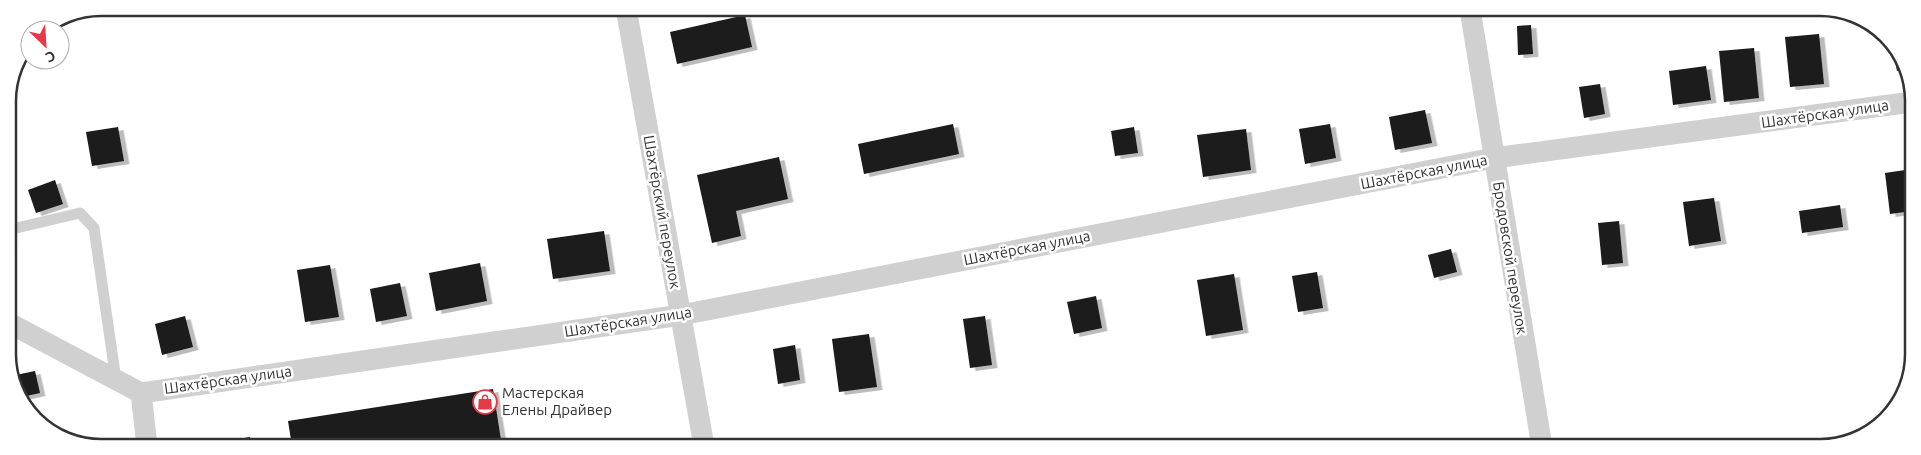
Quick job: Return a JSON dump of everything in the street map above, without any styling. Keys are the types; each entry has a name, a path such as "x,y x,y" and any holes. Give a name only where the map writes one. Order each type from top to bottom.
{"street":[{"name":"Шахтёрский переулок","path":"627,16 703,439"},
{"name":"Бродовской переулок","path":"1471,16 1541,439"},
{"name":"Шахтёрская улица","path":"141,393 680,315 1494,158 1905,103"},
{"path":"16,328 141,393 146,439"}],"lane":[{"path":"16,228 80,213 94,228 116,380"}],"building":[{"path":"745,16 752,47 677,64 670,32"},
{"path":"1531,25 1533,54 1518,55 1517,26"},
{"path":"1819,34 1824,84 1790,87 1785,37"},
{"path":"1754,48 1759,98 1724,102 1719,51"},
{"path":"1706,66 1711,100 1673,105 1669,71"},
{"path":"1600,84 1605,114 1584,118 1579,87"},
{"path":"1425,110 1432,143 1395,150 1389,117"},
{"path":"953,124 959,154 864,174 858,144"},
{"path":"1330,124 1336,158 1305,164 1299,129"},
{"path":"118,127 124,161 92,166 86,132"},
{"path":"1134,127 1138,153 1115,156 1111,131"},
{"path":"1246,129 1251,170 1203,177 1197,135"},
{"path":"779,157 788,199 736,211 741,236 712,243 697,175"},
{"path":"1905,170 1905,212 1890,214 1885,173"},
{"path":"55,180 63,204 36,213 28,190"},
{"path":"1714,198 1721,241 1689,246 1683,202"},
{"path":"1840,205 1843,227 1802,233 1799,211"},
{"path":"1619,221 1623,263 1602,265 1598,223"},
{"path":"604,231 610,271 553,279 547,239"},
{"path":"1451,249 1457,272 1434,278 1428,255"},
{"path":"480,263 487,301 436,311 429,273"},
{"path":"330,265 339,317 305,322 297,270"},
{"path":"1317,272 1323,308 1298,312 1292,276"},
{"path":"1234,274 1243,330 1206,336 1197,280"},
{"path":"400,283 407,316 376,322 370,289"},
{"path":"1096,296 1102,328 1074,334 1067,302"},
{"path":"185,316 193,347 162,355 155,324"},
{"path":"985,316 992,365 970,368 963,319"},
{"path":"869,334 877,387 839,392 832,339"},
{"path":"795,345 800,380 778,384 773,349"},
{"path":"35,371 40,393 28,396 19,374"},
{"path":"493,389 501,439 291,439 288,421"}],"place":[{"name":"Мастерская Елены Драйвер","path":"485,402"}]}
